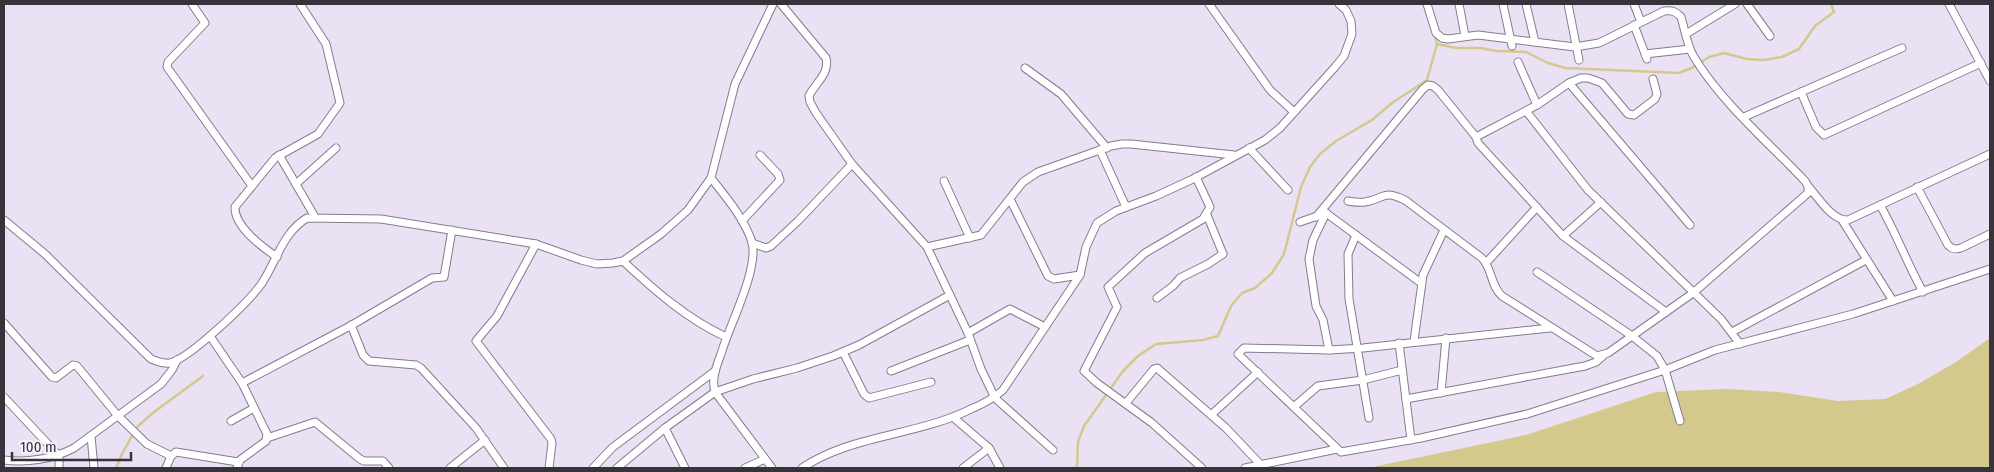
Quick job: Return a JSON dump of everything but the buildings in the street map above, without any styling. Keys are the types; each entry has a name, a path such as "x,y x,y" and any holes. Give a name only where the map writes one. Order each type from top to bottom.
{"street":[{"path":"192,4 205,23 168,62 167,67 252,186"},
{"path":"277,257 251,238 236,213 235,207 269,164 279,156 318,134 340,103 325,42 300,4"},
{"path":"4,220 45,254 152,359 168,363 177,360 210,336 254,294 298,224 307,218 381,219 536,244 581,260 597,264 613,264 623,261 661,234 688,210 711,178 735,84 773,4"},
{"path":"781,4 826,58 827,67 825,72 810,92 809,98 816,113 852,164 927,247 969,336 981,369 995,398 1053,450"},
{"path":"1209,4 1270,90 1294,112"},
{"path":"802,468 840,449 866,440 954,418 995,398 1003,390 1080,275 1086,247 1097,223 1116,211 1156,196 1196,177 1272,135 1344,56 1352,34 1351,21 1346,10 1339,4"},
{"path":"1427,4 1436,33 1448,39 1478,35 1512,42 1534,42 1575,47 1598,43 1674,7 1681,17 1692,52 1704,72 1834,214 1842,220 1892,301"},
{"path":"1459,4 1464,36"},
{"path":"1503,4 1512,42"},
{"path":"1526,4 1534,42"},
{"path":"1568,4 1579,60"},
{"path":"1634,4 1646,56 1692,52"},
{"path":"1686,34 1735,4"},
{"path":"1747,4 1770,36"},
{"path":"1949,4 1990,82"},
{"path":"1744,117 1902,48"},
{"path":"1518,62 1537,105"},
{"path":"1801,92 1816,127 1824,135 1980,63"},
{"path":"1025,68 1061,94 1104,149 1126,207"},
{"path":"1476,137 1537,105 1581,76 1602,83 1628,114 1634,114 1655,99 1657,94 1653,78"},
{"path":"1569,83 1690,225"},
{"path":"1316,217 1417,96 1428,85 1433,86 1476,137 1478,143 1563,236 1666,312"},
{"path":"1526,111 1574,173 1732,332 1740,344"},
{"path":"927,247 981,235 1023,182 1038,172 1104,149 1131,144 1234,156"},
{"path":"296,184 336,148"},
{"path":"1250,148 1288,190"},
{"path":"1842,220 1854,218 1990,154"},
{"path":"279,156 315,217"},
{"path":"742,221 780,180 778,174 760,156"},
{"path":"752,244 766,248 771,246 798,221 852,164"},
{"path":"1196,177 1210,207 1207,215 1142,255 1108,287 1117,308 1084,371 1097,383 1152,423 1202,468"},
{"path":"711,178 742,221 752,244 751,266 746,289 726,337 716,370 713,380 715,392 772,468"},
{"path":"944,181 970,238"},
{"path":"1406,399 1585,366 1596,362 1693,292 1803,199 1808,193 1808,186"},
{"path":"1917,187 1948,245 1952,249 1956,250 1990,234"},
{"path":"1348,201 1363,203 1384,195 1396,196 1405,200 1486,262 1496,291 1592,354 1603,356"},
{"path":"1010,199 1048,276 1054,279 1080,275"},
{"path":"1563,236 1601,202"},
{"path":"1880,205 1895,231 1904,256 1923,292"},
{"path":"1486,262 1537,208"},
{"path":"1300,222 1326,214"},
{"path":"1326,214 1421,283"},
{"path":"1326,214 1313,240 1309,259 1316,306 1323,320 1329,350"},
{"path":"1157,298 1174,286 1180,278 1223,254 1207,215"},
{"path":"242,383 351,325 432,278 444,278 452,230"},
{"path":"1414,341 1423,275 1444,230"},
{"path":"1356,235 1348,254 1349,296 1369,418"},
{"path":"536,244 497,316 476,341 551,439 549,468"},
{"path":"1732,332 1866,260"},
{"path":"623,261 662,296 704,327 726,337"},
{"path":"1550,328 1329,350 1244,348 1239,355 1295,406 1341,452 1411,440 1527,414 1665,370 1710,352 1853,314 1990,269"},
{"path":"1537,272 1632,336 1657,356 1665,370 1680,421"},
{"path":"618,468 665,428 715,392 797,368 843,352 950,295"},
{"path":"891,371 969,336 1010,309 1045,328"},
{"path":"4,322 52,377 57,378 73,365 79,367 118,416 146,444 171,456"},
{"path":"351,325 367,360 371,362 419,366 456,404 485,440 504,468"},
{"path":"210,336 242,383 267,438"},
{"path":"1441,393 1446,338"},
{"path":"1399,343 1411,440"},
{"path":"843,352 864,394 868,398 931,382"},
{"path":"5,459 32,460 59,456 74,448 160,384 172,370 177,360"},
{"path":"1126,403 1154,369 1157,368 1211,415 1261,465"},
{"path":"593,468 613,447 716,370"},
{"path":"1295,406 1318,386 1364,380 1402,370"},
{"path":"1211,415 1258,372"},
{"path":"4,397 59,456 59,468"},
{"path":"231,421 254,408"},
{"path":"954,418 989,448 1000,468"},
{"path":"166,468 171,456 176,452 238,465 267,438 315,422 360,459 364,461 383,461 389,468"},
{"path":"665,428 685,468"},
{"path":"91,436 94,468"},
{"path":"450,468 485,440"},
{"path":"963,468 989,448"},
{"path":"1245,468 1337,449"},
{"path":"746,468 765,459"}],"shaded area":[{"path":"1990,338 1990,468 1368,468 1526,435 1656,392 1727,389 1779,392 1838,401 1885,399 1918,384 1956,362"}],"waterway":[{"path":"1437,44 1456,48 1526,52 1548,63 1565,68 1679,73 1694,67 1709,57 1724,53 1747,59 1764,60 1782,57 1799,49 1815,26 1834,12 1831,4"},
{"path":"1077,468 1078,442 1084,426 1123,371 1138,356 1156,344 1203,340 1218,336 1231,306 1242,293 1255,288 1272,273 1284,254 1301,187 1310,167 1320,154 1336,141 1372,120 1392,103 1427,80 1437,44 1434,34"},
{"path":"116,468 137,427 203,376"}]}
